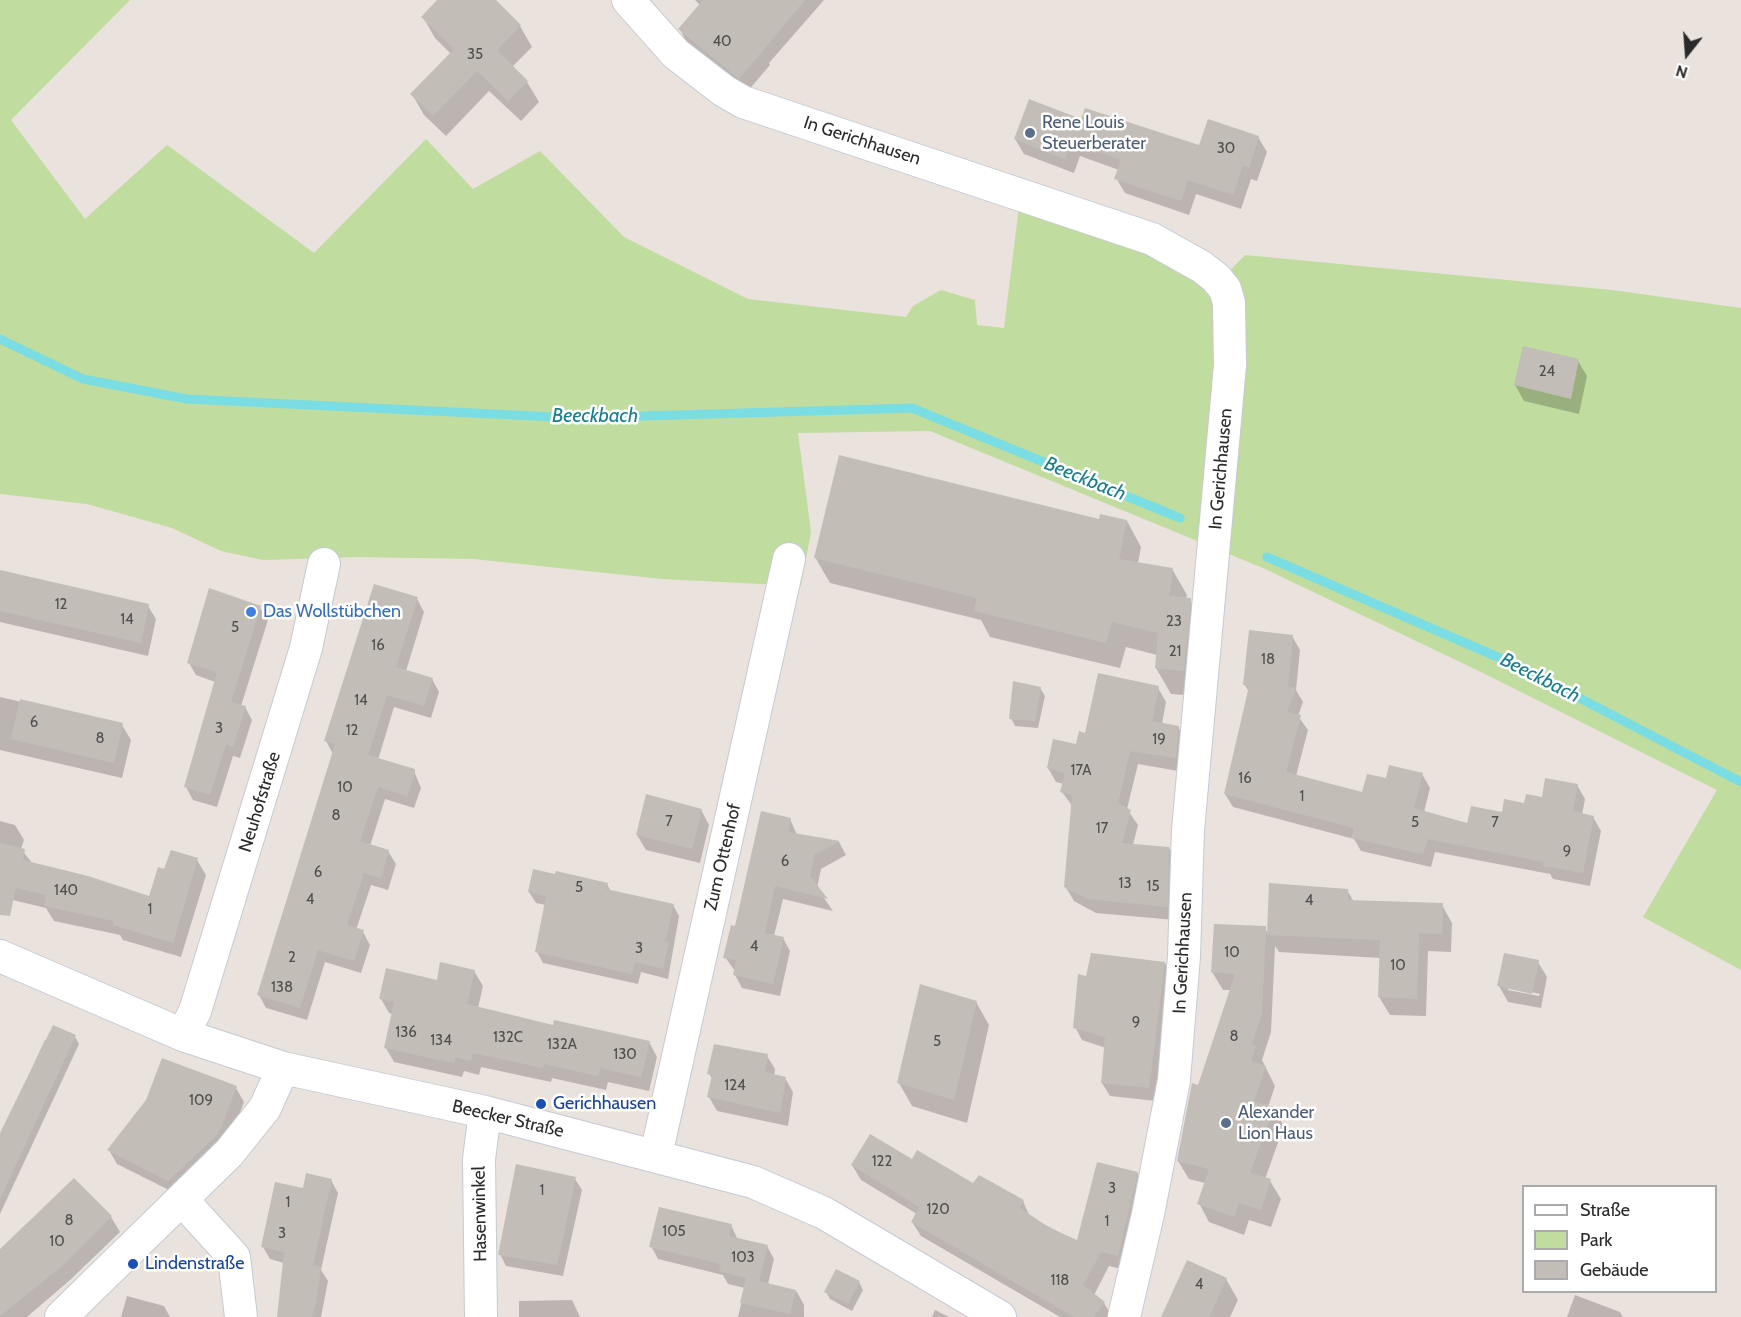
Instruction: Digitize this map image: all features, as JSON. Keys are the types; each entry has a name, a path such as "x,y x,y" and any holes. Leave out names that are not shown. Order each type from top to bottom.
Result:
{"street":[{"name":"In Gerichhausen","path":"628,0 676,54 742,102 1152,239 1202,267 1225,289 1229,303 1230,365 1188,830 1184,956 1174,1080 1148,1215 1124,1317"},
{"name":"Zum Ottenhof","path":"656,1155 789,559"},
{"name":"Neuhofstraße","path":"183,1035 195,1011 294,690 306,648 324,564"},
{"name":"Beecker Straße","path":"0,956 183,1035 283,1068 485,1112 753,1182 824,1213 1000,1317"},
{"path":"61,1317 183,1202 229,1154 259,1117 283,1068"},
{"name":"Hasenwinkel","path":"481,1317 479,1159 485,1112"},
{"path":"183,1202 234,1257 241,1317"}],"green space":[{"path":"0,0 130,0 11,120 85,219 167,145 314,253 426,139 473,189 540,151 624,237 748,299 906,317 913,306 941,290 975,300 977,325 1004,328 1019,207 1163,255 1209,292 1245,255 1612,290 1741,308 1741,970 1643,917 1717,790 1481,672 1263,568 930,431 798,433 811,532 801,586 662,579 474,559 358,557 263,560 221,551 172,528 87,504 0,494"}],"building":[{"path":"437,0 496,0 521,25 497,50 528,81 508,101 477,71 433,116 410,94 454,49 421,17"},
{"path":"703,0 805,0 739,79 678,29"},
{"path":"1029,99 1081,119 1085,108 1199,145 1208,119 1259,136 1249,168 1243,165 1233,195 1188,180 1181,201 1114,179 1121,160 1072,142 1065,159 1014,139"},
{"path":"1523,346 1579,359 1571,399 1514,385"},
{"path":"839,455 1099,519 1100,514 1127,520 1119,559 1173,568 1169,596 1191,598 1184,671 1155,668 1158,633 1112,622 1106,643 974,611 977,598 814,558"},
{"path":"0,570 149,604 141,643 0,611"},
{"path":"374,584 418,597 396,667 433,678 424,706 387,695 368,755 415,769 415,774 407,796 378,787 360,841 389,850 381,878 364,873 347,925 364,930 354,961 318,950 300,1008 257,995 335,744 324,741"},
{"path":"209,588 261,606 231,702 246,706 233,747 226,744 210,795 184,787 217,672 187,663"},
{"path":"1249,630 1293,635 1288,687 1296,688 1287,712 1301,715 1286,772 1362,792 1367,774 1386,778 1389,765 1423,773 1414,808 1467,823 1471,806 1502,812 1504,799 1524,803 1526,794 1542,797 1545,778 1578,784 1573,811 1594,816 1583,873 1543,866 1544,862 1428,839 1423,854 1351,838 1354,828 1224,794 1249,686 1243,685"},
{"path":"1098,673 1159,686 1152,721 1179,726 1176,758 1130,751 1118,803 1131,810 1122,843 1169,847 1168,907 1087,899 1064,887 1072,795 1060,792 1065,773 1047,768 1053,739 1076,744 1079,731 1085,733"},
{"path":"1013,681 1041,687 1035,721 1009,719"},
{"path":"20,699 123,723 114,763 11,739"},
{"path":"646,794 702,809 692,849 636,835"},
{"path":"761,811 791,818 788,832 840,841 814,855 810,876 828,899 775,886 765,933 784,937 773,984 733,975 736,960 723,958 731,925 735,926"},
{"path":"0,843 25,849 23,860 88,876 149,896 158,867 164,869 171,850 198,858 173,943 113,925 114,921 44,906 46,895 16,888 10,916 0,915"},
{"path":"533,869 555,874 556,871 608,883 606,889 674,904 665,941 669,942 663,969 635,962 632,974 535,952 546,896 528,892"},
{"path":"1269,883 1348,889 1348,900 1443,903 1442,934 1419,933 1417,999 1378,997 1380,940 1267,935"},
{"path":"1214,924 1266,926 1262,1013 1252,1044 1256,1046 1251,1061 1266,1066 1254,1101 1274,1107 1250,1173 1271,1179 1261,1210 1239,1203 1234,1217 1197,1204 1209,1169 1177,1161 1192,1083 1198,1085 1235,974 1211,972"},
{"path":"1091,953 1165,962 1149,1088 1101,1083 1105,1037 1073,1028 1078,974 1086,976"},
{"path":"1504,953 1539,960 1532,994 1497,986"},
{"path":"440,962 475,970 467,1004 553,1025 554,1020 650,1041 641,1077 600,1068 598,1076 544,1064 543,1068 473,1053 471,1061 456,1057 454,1063 384,1048 394,1002 379,999 386,968 437,980"},
{"path":"920,984 977,1001 954,1100 897,1083"},
{"path":"53,1025 76,1035 0,1199 0,1133"},
{"path":"714,1044 768,1054 765,1072 786,1077 780,1113 707,1097 712,1075 707,1074"},
{"path":"162,1058 237,1086 219,1133 168,1181 107,1150 146,1100"},
{"path":"870,1134 912,1159 917,1150 973,1183 979,1175 1024,1200 1020,1208 1050,1228 1077,1240 1097,1162 1138,1172 1118,1256 1101,1252 1083,1285 1105,1302 1094,1317 1074,1317 911,1222 919,1207 851,1165"},
{"path":"516,1164 576,1177 557,1265 498,1255"},
{"path":"306,1173 332,1179 313,1265 321,1267 316,1302 312,1317 277,1317 284,1252 261,1247 275,1182 303,1188"},
{"path":"74,1178 112,1216 62,1266 0,1316 0,1249"},
{"path":"659,1207 732,1224 729,1236 768,1245 759,1281 796,1290 790,1314 740,1303 746,1278 719,1271 721,1264 649,1247"},
{"path":"1187,1260 1227,1278 1209,1317 1161,1317"},
{"path":"836,1269 860,1281 848,1304 824,1292"}],"waterway":[{"name":"Beeckbach","path":"0,339 83,379 187,399 576,418 912,408 1180,518"},
{"name":"Beeckbach","path":"1267,557 1516,665 1741,782"}],"place":[{"name":"Rene Louis Steuerberater","path":"1030,133"},
{"name":"Das Wollstübchen","path":"251,612"},
{"name":"Gerichhausen","path":"541,1104"},
{"name":"Alexander Lion Haus","path":"1226,1123"},
{"name":"Lindenstraße","path":"133,1264"}]}
